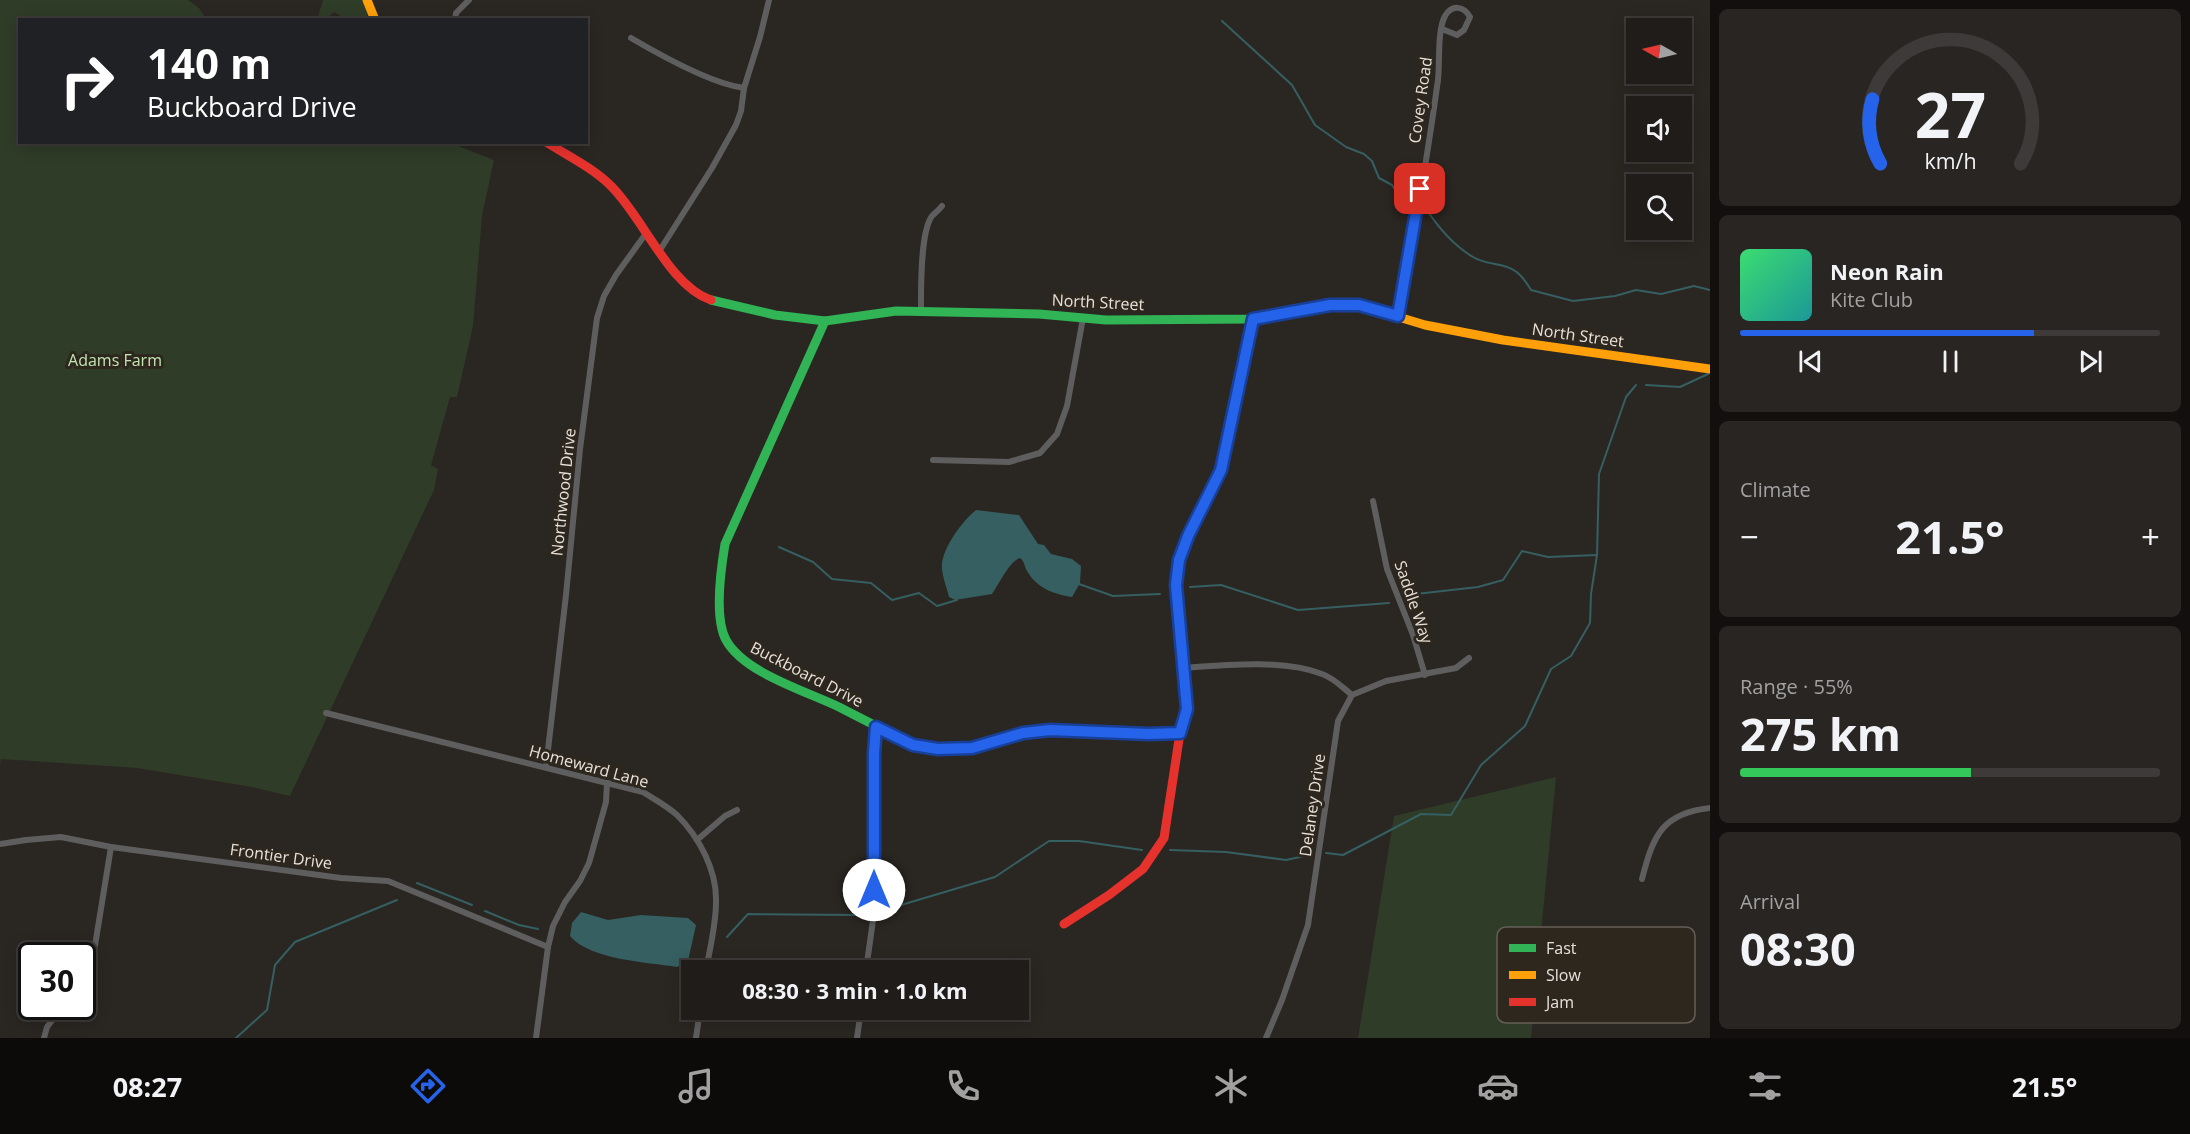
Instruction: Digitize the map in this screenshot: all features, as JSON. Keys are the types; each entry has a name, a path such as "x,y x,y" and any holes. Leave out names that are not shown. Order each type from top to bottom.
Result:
{"street":[{"path":"367,0 374,18"},
{"path":"455,18 456,14 469,0"},
{"path":"660,250 729,140 741,111 744,88 769,0"},
{"path":"1454,8 1467,11 1470,17 1464,30 1457,35 1442,29 1447,13 1454,8"},
{"name":"Covey Road","path":"1398,316 1410,257 1436,90 1442,29"},
{"path":"631,38 660,55 724,84 744,88"},
{"name":"North Street","path":"549,144 602,177 621,198 685,285 708,299 729,306 775,315 825,321 881,312 921,311 1039,314 1083,318 1253,319 1330,305 1359,305 1425,325 1503,340 1710,369"},
{"path":"921,311 927,229 931,217 942,206"},
{"name":"Northwood Drive","path":"546,768 581,438 597,318 604,296 647,232"},
{"path":"933,460 1009,462 1041,453 1057,434 1066,406 1083,318"},
{"path":"1064,924 1134,876 1154,855 1164,838 1180,733 1187,709 1176,585 1179,560 1188,536 1221,470 1253,319"},
{"name":"Buckboard Drive","path":"825,321 725,544 720,570 721,621 725,638 731,648 750,664 913,745 938,749 972,748 1023,733 1050,730 1180,733"},
{"name":"Saddle Way","path":"1373,501 1387,569 1413,635 1425,675"},
{"path":"1183,668 1281,665 1302,668 1332,678 1352,695 1386,681 1456,668 1469,658"},
{"name":"Delaney Drive","path":"1266,1038 1308,925 1338,721 1352,695"},
{"name":"Homeward Lane","path":"326,714 643,792 661,803 676,814 692,831 714,878 716,896 707,960"},
{"path":"867,960 874,913 876,727"},
{"path":"536,1038 548,947 559,912 590,863 606,802 607,783"},
{"path":"1642,879 1651,845 1663,828 1675,817 1692,810 1710,808"},
{"path":"697,840 725,816 737,810"},
{"name":"Frontier Drive","path":"0,844 61,837 111,847 341,878 388,881 548,947"},
{"path":"96,942 111,847"},
{"path":"44,1038 47,1027 52,1020"},
{"path":"696,1038 699,1020"},
{"path":"856,1038 859,1020"}],"green space":[{"name":"Adams Farm","path":"0,0 188,0 199,8 205,18 18,18 18,144 453,144 494,160 482,216 473,326 457,397 450,397 431,465 438,469 434,490 290,796 252,787 137,768 1,759 0,766"},
{"path":"323,0 364,0 368,14 366,18 344,18 334,12 327,18 318,18"},
{"path":"1556,777 1542,927 1497,927 1497,1023 1532,1023 1531,1038 1358,1038 1394,816"}],"water":[{"path":"976,510 1019,515 1038,544 1044,545 1051,554 1072,559 1081,566 1080,583 1072,597 1052,592 1041,586 1031,577 1020,558 1009,568 992,594 955,600 949,597 942,569 944,554 964,521"},
{"path":"581,912 608,920 641,915 688,918 696,925 688,960 681,960 681,965 677,967 620,959 591,950 570,936 572,923"}],"waterway":[{"path":"1222,21 1292,85 1315,125 1346,147 1364,154 1372,161 1379,178 1392,185 1399,196 1407,201"},
{"path":"1425,207 1440,228 1459,247 1479,260 1510,268 1523,278 1531,290 1573,301 1615,296 1636,290 1661,294 1694,286 1710,290"},
{"path":"1646,385 1680,387 1708,374"},
{"path":"1326,853 1343,855 1421,814 1451,815 1481,765 1525,726 1551,669 1571,656 1590,623 1591,594 1597,555 1599,474 1626,397 1636,385"},
{"path":"779,547 813,562 832,579 871,583 892,600 919,593 937,606 957,600"},
{"path":"1407,595 1478,587 1503,580 1522,551 1548,557 1597,555"},
{"path":"1079,584 1113,596 1160,594"},
{"path":"1190,587 1221,585 1298,610 1389,603"},
{"path":"891,908 995,877 1049,841 1079,841 1142,850"},
{"path":"1170,850 1226,852 1286,860 1309,855"},
{"path":"417,883 472,905"},
{"path":"236,1038 267,1010 275,965 295,942 397,900"},
{"path":"485,911 519,925 538,929"},
{"path":"727,937 748,914 858,915"}],"traffic: fast":[{"path":"711,300 775,315 825,321 896,311 1039,314 1106,320 1253,319 1324,305 1348,305"},
{"path":"1185,715 1187,709 1176,585 1179,559 1221,470 1253,319"},
{"path":"825,321 725,544 719,606 722,631 735,652 761,671 913,745 938,749 978,746"}],"traffic: slow":[{"path":"367,0 374,18"},
{"path":"1348,305 1359,305 1425,325 1503,340 1710,369"},
{"path":"978,746 1004,738 1050,730 1180,733"}],"traffic: jam":[{"path":"549,144 588,168 611,186 623,199 682,281 711,300"},
{"path":"1064,924 1109,895 1143,869 1164,838 1180,733 1185,715"}],"route":[{"path":"874,890 876,727 913,745 938,749 972,748 1023,733 1050,730 1180,733 1187,709 1176,585 1179,560 1188,536 1221,470 1253,319 1324,305 1359,305 1398,316 1420,189"}]}
